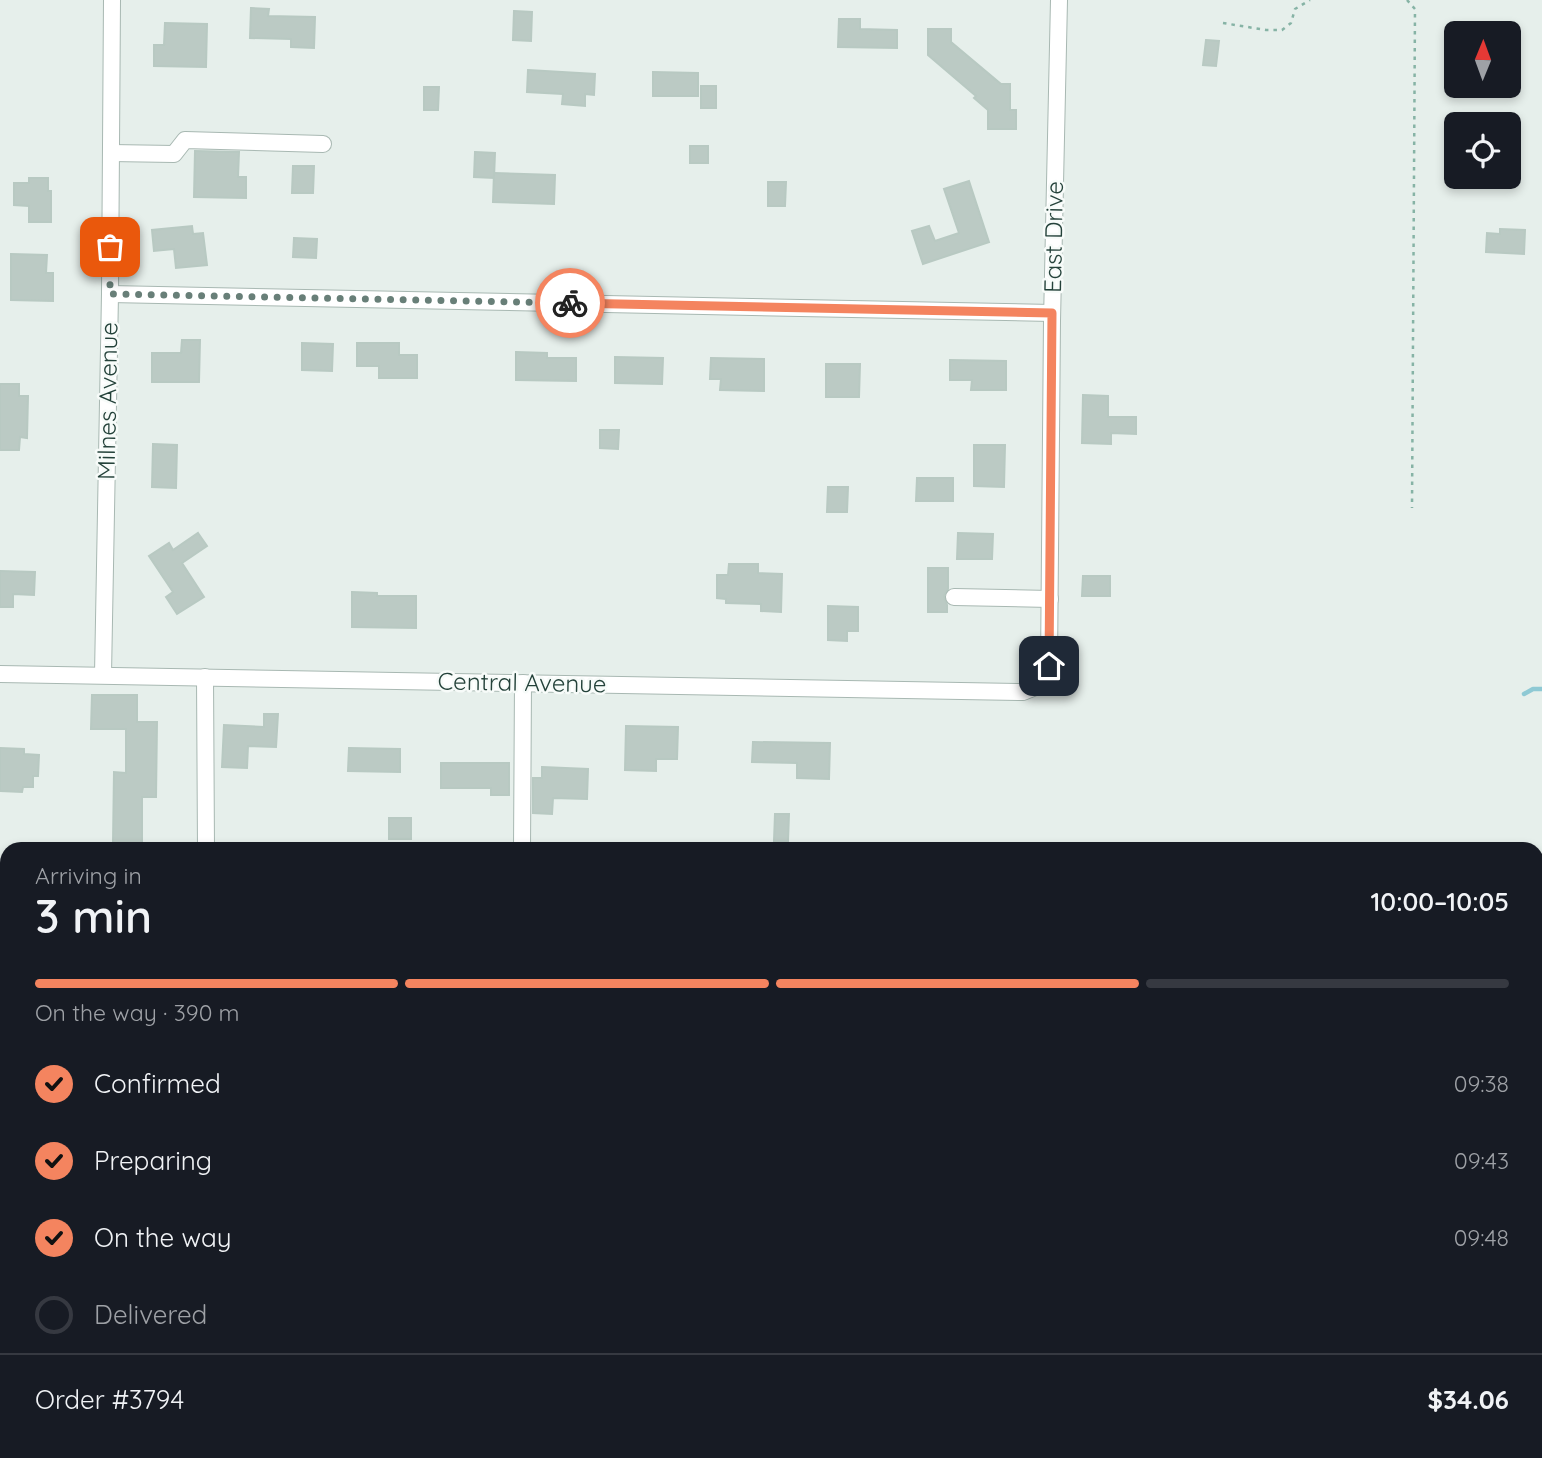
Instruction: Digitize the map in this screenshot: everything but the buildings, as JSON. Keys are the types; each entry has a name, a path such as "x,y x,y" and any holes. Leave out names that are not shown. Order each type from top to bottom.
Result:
{"street":[{"name":"Milnes Avenue","path":"103,675 112,0"},
{"name":"East Drive","path":"1043,684 1049,666 1052,313 1059,0"},
{"path":"111,153 174,154 185,140 323,144"},
{"path":"110,294 1052,313"},
{"path":"954,597 1050,599"},
{"name":"Central Avenue","path":"0,674 1023,692 1043,684"},
{"path":"205,677 206,842"},
{"path":"522,842 523,683"}],"path":[{"path":"1223,23 1282,30 1291,23 1295,9 1310,0"},
{"path":"1408,0 1415,9 1412,508"}],"waterway":[{"path":"1524,694 1533,689 1542,689"}],"way so far":[{"path":"110,247 110,294 570,303"}],"route":[{"path":"570,303 1052,313 1049,666"}]}
